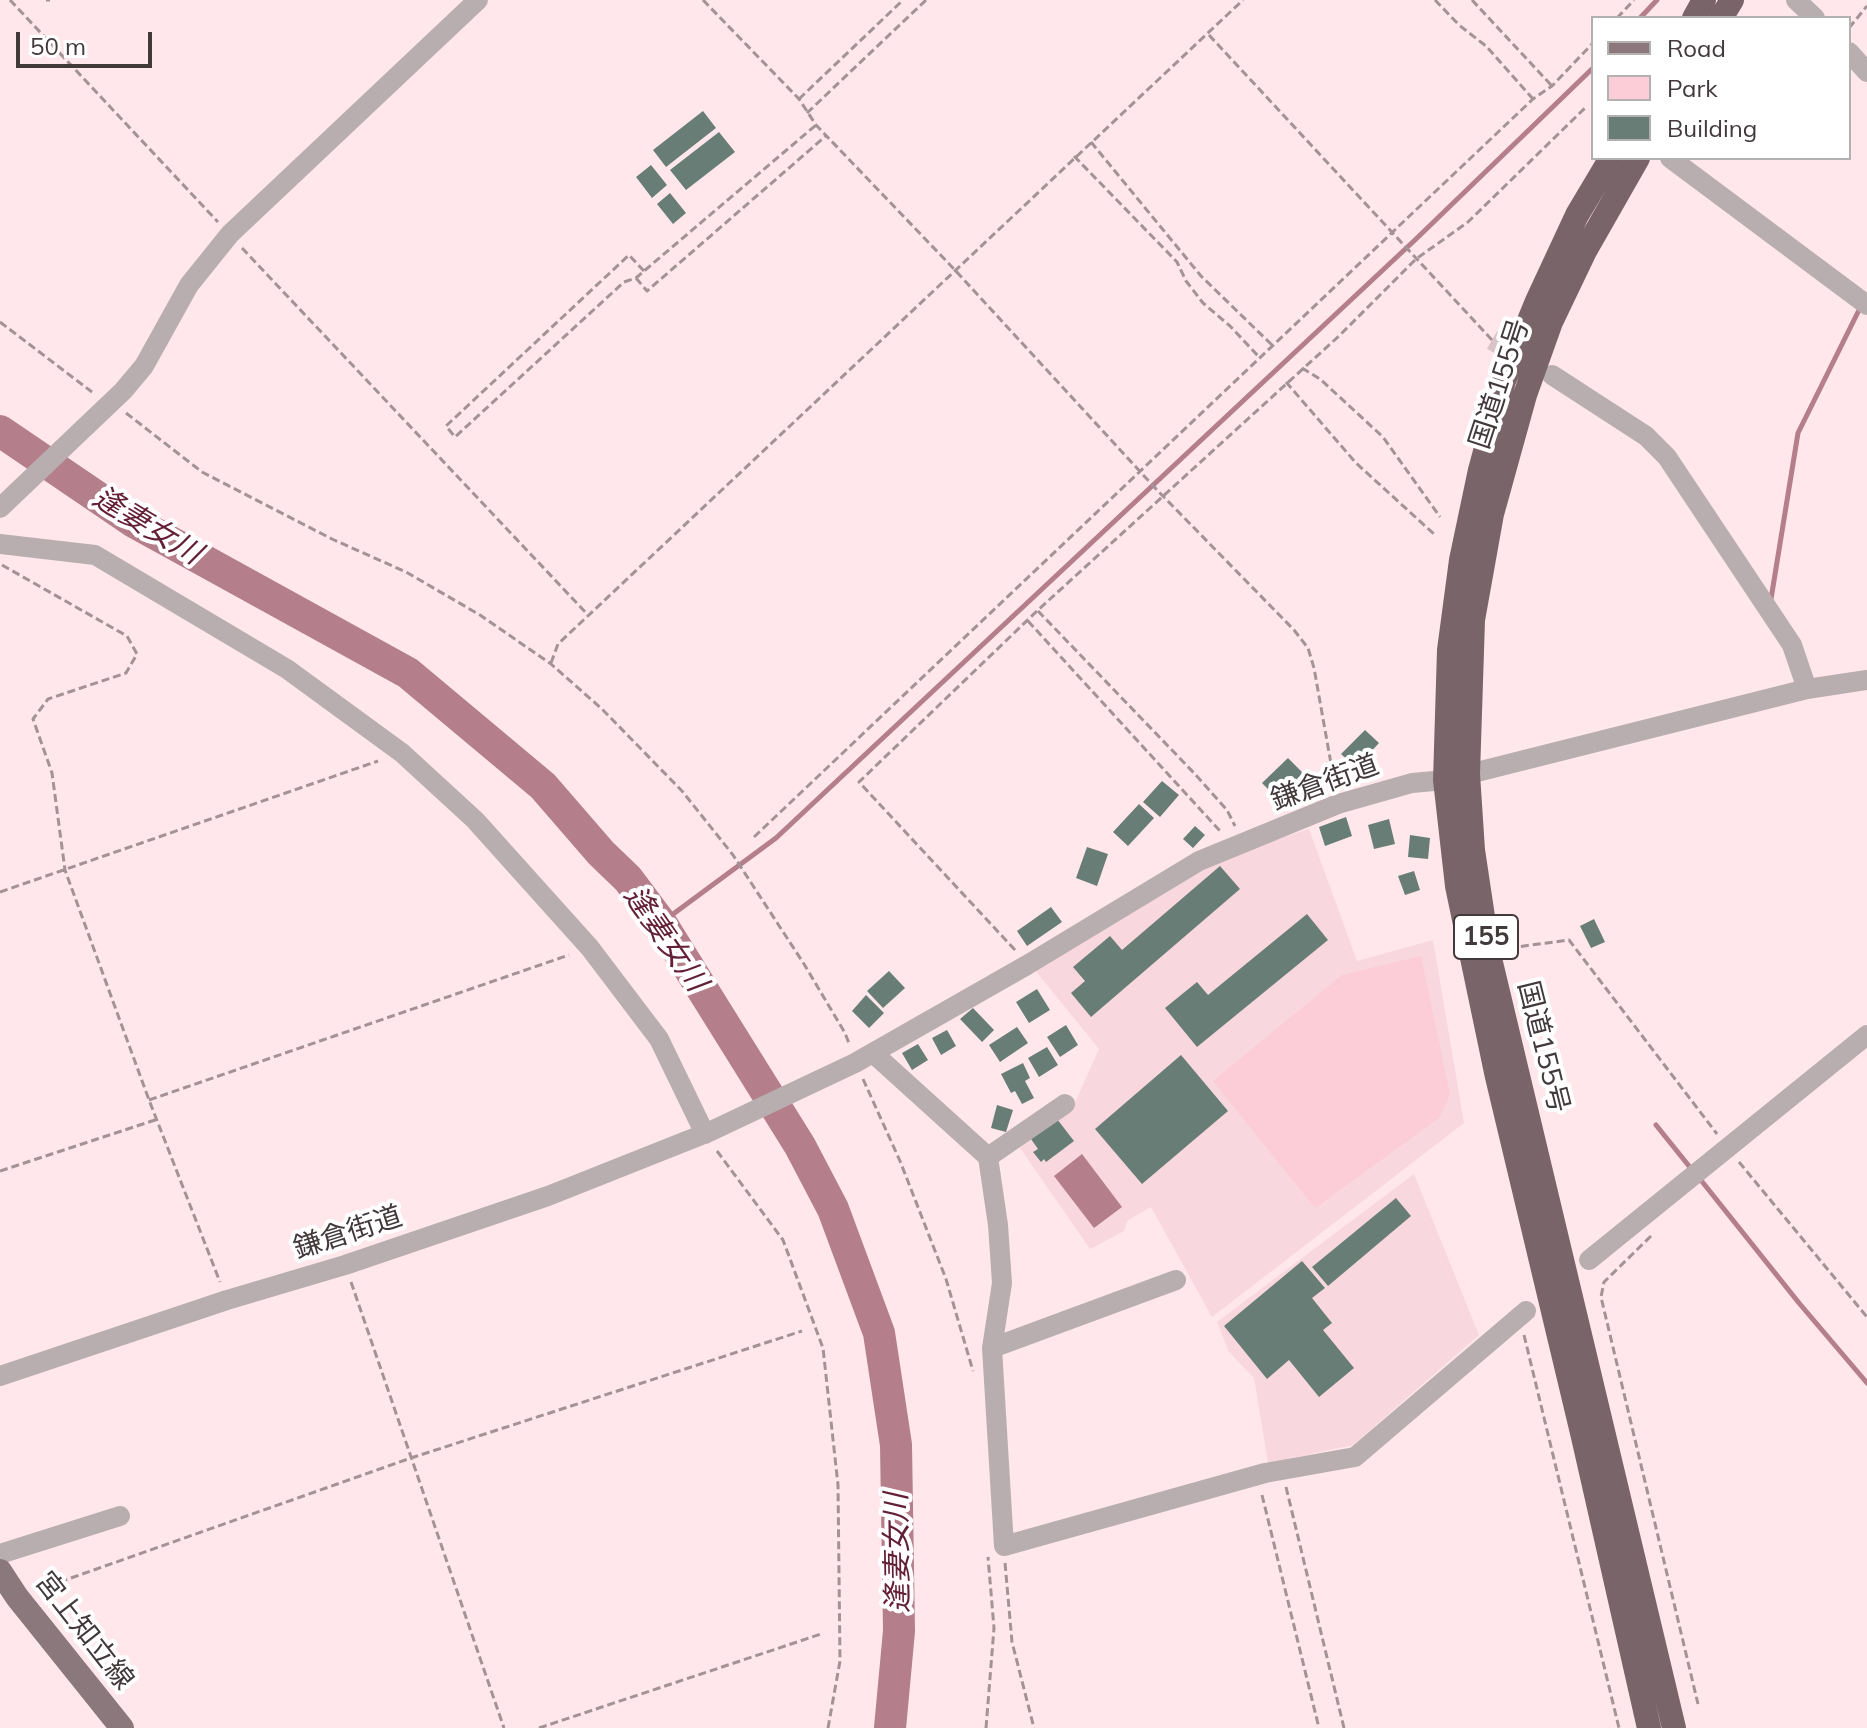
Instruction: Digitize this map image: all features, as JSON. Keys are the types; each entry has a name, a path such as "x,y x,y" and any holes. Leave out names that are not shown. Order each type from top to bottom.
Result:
{"highway":[{"name":"国道155号","path":"1610,160 1577,215 1504,381 1461,560 1449,650 1456,777 1457,886 1494,1062 1649,1728"},
{"name":"国道155号","path":"1637,160 1585,251 1551,322 1516,425 1492,514 1473,620 1456,777 1473,850 1488,950 1674,1728"}],"main road":[{"name":"宮上知立線","path":"0,1571 9,1600 115,1726"}],"street":[{"path":"0,508 97,418 144,366 189,285 230,234 478,0"},
{"path":"1796,0 1813,16"},
{"path":"1851,54 1867,72"},
{"path":"1673,160 1867,305"},
{"path":"1552,375 1646,436 1667,457 1792,645 1807,689"},
{"path":"0,544 95,555 287,669 402,753 475,820 590,948 659,1039 707,1133"},
{"name":"鎌倉街道","path":"0,1376 548,1196 707,1133 859,1060 1027,965 1199,861 1338,804 1412,783 1456,777 1807,689 1867,680"},
{"path":"1589,1260 1867,1035"},
{"path":"859,1060 988,1157 998,1225 1002,1283 992,1348 996,1552 1270,1473 1355,1457 1523,1314"},
{"path":"988,1157 1065,1104"},
{"path":"992,1348 1176,1280"},
{"path":"0,1554 120,1516"}],"path":[{"path":"10,0 588,615"},
{"path":"703,0 799,99 816,125 954,269 1157,490 1294,630 1308,648 1314,668 1338,804"},
{"path":"799,99 903,0"},
{"path":"807,113 926,0"},
{"path":"551,664 558,644 588,615 1243,0"},
{"path":"1435,0 1459,25 1486,46 1533,99"},
{"path":"1472,0 1552,86"},
{"path":"1619,16 1634,0"},
{"path":"1851,26 1867,6"},
{"path":"1208,34 1492,340"},
{"path":"754,837 1533,99 1552,86 1591,45"},
{"path":"1027,965 859,782 1038,610 1339,336 1416,259 1468,222 1585,108"},
{"path":"644,271 629,255 446,426 455,437 624,282 636,278 816,125"},
{"path":"636,278 647,291 827,135"},
{"path":"1091,142 1201,276 1274,347"},
{"path":"1074,156 1177,262 1186,281 1203,303 1260,358"},
{"path":"0,322 202,472 332,539 406,572 480,615 551,664 602,709 682,791 733,855 859,1060 946,1279 974,1376"},
{"path":"1302,368 1320,379 1383,437 1440,517"},
{"path":"1286,382 1356,463 1434,534"},
{"path":"0,564 127,636 137,654 126,673 48,699 33,719 52,773 65,870 149,1100 227,1300"},
{"path":"1038,610 1227,810 1236,846"},
{"path":"1028,621 1236,846"},
{"path":"0,892 402,753"},
{"path":"1488,950 1569,940 1728,1148 1867,1317"},
{"path":"149,1100 590,948"},
{"path":"0,1171 158,1119"},
{"path":"707,1133 783,1240 823,1348 838,1485 840,1661 828,1728"},
{"path":"1656,1231 1604,1282 1601,1297 1698,1704"},
{"path":"345,1265 504,1728"},
{"path":"1523,1314 1619,1728"},
{"path":"9,1600 411,1458 802,1331"},
{"path":"1270,1473 1319,1728"},
{"path":"1270,1473 1344,1728"},
{"path":"986,1728 996,1552"},
{"path":"996,1552 1012,1642 1034,1728"},
{"path":"539,1728 821,1634"}],"shaded area":[{"path":"1309,829 1357,961 1433,940 1464,1123 1212,1317 1151,1207 1127,1221 1124,1231 1090,1249 1018,1145 1074,1105 1099,1049 1034,969 1217,859"},
{"path":"1082,1154 1122,1207 1094,1228 1054,1176"},
{"path":"1414,1174 1479,1335 1353,1445 1268,1463 1254,1378 1229,1352 1217,1322"}],"green space":[{"path":"1421,956 1450,1094 1439,1118 1315,1208 1213,1081 1342,975"}],"building":[{"path":"703,111 716,128 666,167 653,150"},
{"path":"719,132 735,152 686,190 670,170"},
{"path":"651,165 667,185 652,198 636,177"},
{"path":"670,193 686,213 673,224 657,204"},
{"path":"1365,730 1379,743 1356,768 1341,754"},
{"path":"1288,758 1303,773 1277,798 1262,783"},
{"path":"1162,781 1179,795 1160,817 1143,802"},
{"path":"1139,804 1154,818 1128,846 1113,832"},
{"path":"1346,817 1352,836 1325,846 1319,827"},
{"path":"1389,819 1395,844 1374,849 1368,825"},
{"path":"1195,826 1205,835 1193,848 1183,839"},
{"path":"1410,835 1430,838 1428,859 1408,857"},
{"path":"1087,847 1108,854 1097,886 1076,878"},
{"path":"1220,866 1240,889 1091,1017 1071,993 1085,981 1073,967 1110,936 1122,950"},
{"path":"1414,871 1420,890 1405,895 1398,876"},
{"path":"1051,907 1062,922 1027,946 1017,931"},
{"path":"1307,914 1328,940 1197,1047 1165,1008 1197,982 1208,995"},
{"path":"1594,919 1605,942 1591,948 1580,926"},
{"path":"889,971 905,988 883,1008 867,991"},
{"path":"1037,989 1050,1010 1029,1023 1016,1002"},
{"path":"866,995 884,1013 869,1028 852,1011"},
{"path":"973,1008 994,1030 982,1042 960,1019"},
{"path":"1066,1025 1078,1045 1060,1057 1047,1037"},
{"path":"1017,1027 1028,1043 1000,1062 989,1045"},
{"path":"947,1030 956,1046 941,1055 932,1038"},
{"path":"918,1044 928,1060 912,1070 902,1053"},
{"path":"1047,1047 1058,1065 1039,1077 1028,1058"},
{"path":"1181,1055 1228,1111 1142,1184 1095,1129"},
{"path":"1023,1063 1030,1078 1025,1081 1034,1098 1022,1104 1015,1091 1011,1093 1001,1074"},
{"path":"997,1105 1013,1110 1006,1132 991,1128"},
{"path":"1057,1119 1074,1141 1046,1162 1044,1159 1041,1162 1033,1152 1038,1149 1031,1139"},
{"path":"1396,1198 1411,1216 1328,1286 1312,1267"},
{"path":"1302,1261 1325,1288 1312,1298 1332,1323 1323,1330 1354,1368 1319,1397 1289,1360 1267,1379 1224,1326"}],"waterway":[{"path":"1642,16 1657,0"},
{"path":"661,923 776,838 1416,239 1591,70"},
{"path":"1771,599 1798,433 1861,306"},
{"name":"逢妻女川","path":"0,431 134,522 408,673 543,786 628,879 661,923 800,1146 833,1209 879,1333 896,1445 899,1631 890,1728"},
{"path":"1656,1125 1693,1171"},
{"path":"1700,1179 1867,1383"}],"tunnel":[{"path":"1492,340 1528,361"}]}
